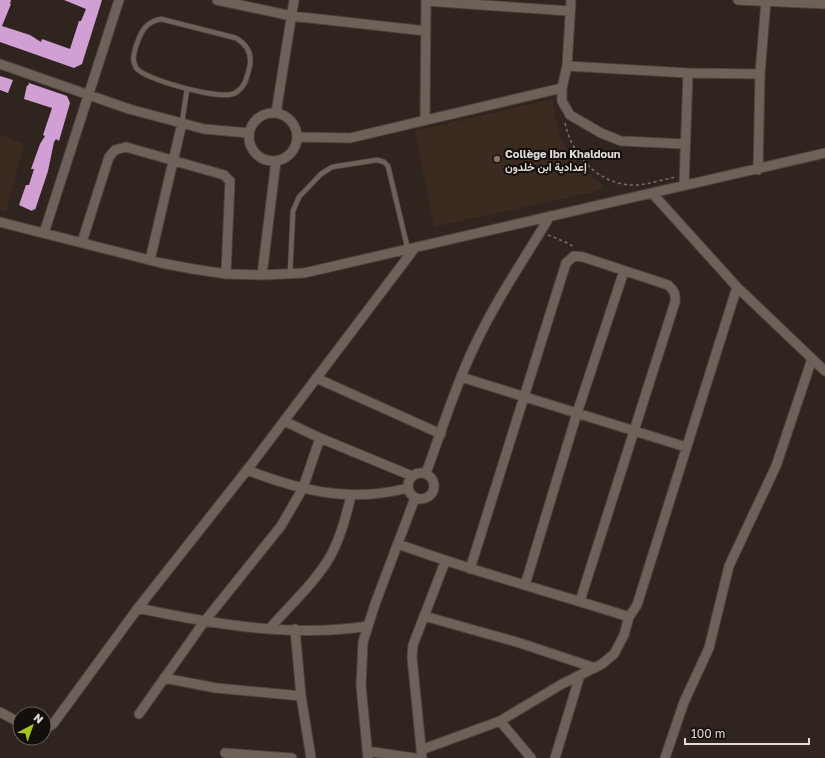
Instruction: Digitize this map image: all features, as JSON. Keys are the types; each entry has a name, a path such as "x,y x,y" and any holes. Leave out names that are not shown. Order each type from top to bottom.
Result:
{"street":[{"path":"44,233 119,0"},
{"path":"217,0 292,16 426,31"},
{"path":"276,113 294,0"},
{"path":"571,0 569,11 567,66 562,88 562,101 570,115 582,124 611,138 621,141 685,144"},
{"path":"738,0 825,4"},
{"path":"425,120 426,1 569,11"},
{"path":"758,170 760,74 766,1"},
{"path":"0,64 129,109 204,129 249,133"},
{"path":"567,66 688,73 760,74"},
{"path":"684,185 688,73"},
{"path":"297,136 350,138 562,88"},
{"path":"267,113 276,113 284,115 291,121 297,136 294,148 287,156 276,161 265,159 255,153 250,144 249,133 252,124 258,117 267,113"},
{"path":"150,260 182,123"},
{"path":"82,242 109,157 115,150 126,147 224,174 230,181 226,274"},
{"path":"0,222 150,260 193,269 226,274 290,274 325,269 411,250 455,238 684,185 758,170 825,153"},
{"path":"262,275 276,161"},
{"path":"652,193 737,287 825,371"},
{"path":"426,473 475,343 550,216"},
{"path":"52,725 138,608 247,470 411,250"},
{"path":"470,568 566,263 574,256 668,285 674,290 676,295 635,431 580,601"},
{"path":"525,585 577,413 624,271"},
{"path":"445,562 413,646 412,657 422,754 500,721 595,668 614,654 624,635 629,617 637,605 737,287"},
{"path":"665,758 684,702 710,642 729,566 776,466 812,358"},
{"path":"461,377 524,398 686,447"},
{"path":"316,378 441,434"},
{"path":"284,421 320,438 412,476"},
{"path":"139,714 204,622 281,526 303,488 320,438"},
{"path":"247,470 303,488 351,496 378,494 408,488"},
{"path":"420,473 426,473 434,482 434,491 432,495 424,499 415,498 409,492 408,483 412,476 420,473"},
{"path":"270,628 317,575 331,555 343,526 351,496"},
{"path":"414,758 367,754 361,678 363,642 415,498"},
{"path":"398,544 445,562 470,568 629,617"},
{"path":"138,608 204,622 270,628 342,630 368,626"},
{"path":"424,616 520,643 595,668"},
{"path":"295,629 301,696 311,758"},
{"path":"555,758 580,675"},
{"path":"164,678 216,688 301,696"},
{"path":"0,712 12,719"},
{"path":"500,721 531,758"},
{"path":"225,753 292,758"}],"lane":[{"path":"161,19 236,38 242,42 249,51 251,58 247,79 236,93 228,96 187,89 142,73 134,64 133,56 142,31 154,20 161,19"},
{"path":"182,123 187,89"},
{"path":"290,274 293,211 299,197 320,174 332,167 377,160 384,162 388,166 411,250"}],"path":[{"path":"565,108 567,132 577,153 584,163 604,177 621,183 638,185 684,175"},
{"path":"540,232 570,244 574,250 574,256"}],"shaded area":[{"name":"Collège Ibn Khaldoun إعدادية ابن خلدون","path":"552,99 560,138 580,166 603,186 598,191 434,227 415,131"},
{"path":"0,134 24,144 6,212 0,210"}],"building":[{"path":"0,0 11,0 11,4 2,26 30,35 41,42 42,39 70,49 79,21 81,21 86,9 64,0 102,0 82,64 74,68 0,42"},
{"path":"0,76 13,80 8,93 0,90"},
{"path":"29,83 67,96 70,103 59,141 56,139 54,142 48,171 35,210 34,209 32,211 19,205 26,185 29,185 34,169 31,169 40,144 45,136 43,135 52,108 24,99 27,85 28,86"}],"place":[{"name":"Collège Ibn Khaldoun إعدادية ابن خلدون","path":"497,159"}]}
